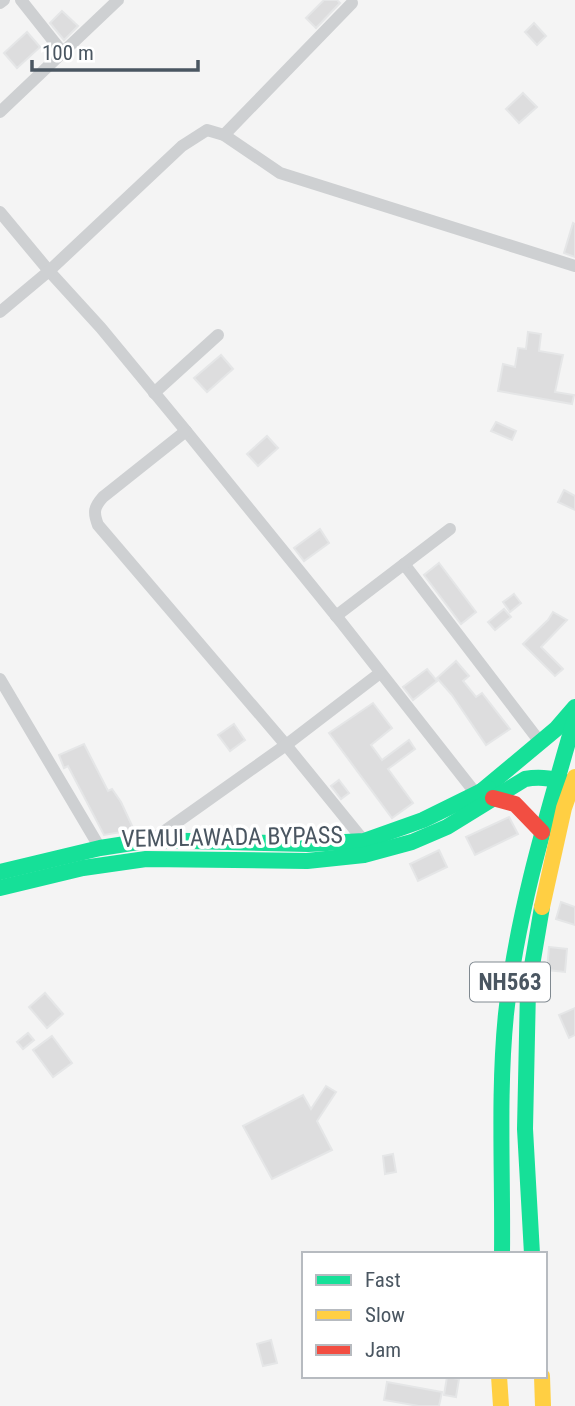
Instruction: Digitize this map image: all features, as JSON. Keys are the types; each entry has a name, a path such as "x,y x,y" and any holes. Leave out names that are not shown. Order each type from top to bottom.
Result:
{"main road":[{"path":"485,797 556,729 575,707"},
{"name":"NH563","path":"532,1252 525,1129 528,989 544,892 564,808 575,718"},
{"name":"VEMULAWADA BYPASS","path":"0,872 100,848 151,840 308,844 364,841 485,797 526,778 568,776"},
{"name":"NH563","path":"502,1252 503,1063 509,985 527,886 542,832 568,776"},
{"path":"485,797 510,800 525,812 542,832"},
{"name":"VEMULAWADA BYPASS","path":"0,888 132,859 309,860 356,857 399,846 463,819 485,797"},
{"path":"499,1378 501,1406"},
{"path":"542,1378 543,1406"}],"street":[{"path":"21,0 63,53"},
{"path":"0,112 118,0"},
{"path":"224,135 352,1"},
{"path":"0,312 49,271 182,146 207,130 224,135 280,173 575,266"},
{"path":"0,213 101,328 380,673 485,797"},
{"path":"154,393 218,335"},
{"path":"186,431 103,497 95,506 94,514 98,525 286,745 364,841"},
{"path":"336,616 450,528"},
{"path":"404,564 540,742"},
{"path":"151,840 286,745 380,673"},
{"path":"0,679 100,848"}],"building":[{"path":"324,0 337,0 340,3 316,28 306,18"},
{"path":"62,11 78,26 64,40 50,23"},
{"path":"534,23 546,36 537,45 525,32"},
{"path":"27,32 40,47 17,68 4,53"},
{"path":"523,93 537,107 519,123 506,109"},
{"path":"573,223 575,224 575,257 564,253"},
{"path":"528,332 541,334 539,351 563,355 555,392 574,395 572,404 498,391 503,364 515,367 518,348 526,349"},
{"path":"221,355 233,369 207,392 194,378"},
{"path":"496,422 516,431 512,440 491,431"},
{"path":"267,436 278,448 258,466 247,454"},
{"path":"564,490 575,496 575,510 558,502"},
{"path":"320,529 329,543 304,561 294,548"},
{"path":"439,563 476,612 461,624 424,575"},
{"path":"514,594 521,603 510,612 503,602"},
{"path":"504,609 511,617 495,630 488,622"},
{"path":"553,612 567,620 541,647 563,669 555,676 523,644"},
{"path":"456,661 469,676 463,681 476,697 482,693 510,729 486,745 437,678"},
{"path":"427,669 437,681 413,700 403,687"},
{"path":"373,703 392,728 371,745 382,760 409,740 415,749 388,769 413,803 392,818 329,733"},
{"path":"234,724 245,740 230,751 218,735"},
{"path":"84,744 108,791 112,789 121,802 134,830 104,835 68,766 64,768 59,755"},
{"path":"339,780 349,793 341,799 331,786"},
{"path":"509,817 518,834 475,855 466,837"},
{"path":"439,850 447,867 418,881 410,864"},
{"path":"561,902 575,907 575,925 556,919"},
{"path":"549,947 567,949 565,972 547,970"},
{"path":"45,993 63,1014 47,1028 29,1007"},
{"path":"575,1008 575,1035 569,1038 559,1015"},
{"path":"28,1033 34,1040 23,1049 17,1042"},
{"path":"52,1036 72,1063 53,1077 33,1050"},
{"path":"326,1086 336,1092 317,1121 332,1150 272,1179 243,1126 303,1095 311,1109"},
{"path":"393,1154 396,1172 385,1174 383,1156"},
{"path":"271,1340 277,1363 263,1366 257,1344"},
{"path":"447,1378 459,1379 456,1397 444,1395"},
{"path":"387,1382 442,1392 439,1406 419,1406 384,1400"}],"traffic: fast":[{"path":"477,795 556,729 575,707"},
{"path":"502,1252 502,1074 511,976 534,864 575,718"},
{"path":"0,888 83,868 146,859 307,861 364,855 412,842 447,827 525,779 548,778 572,784"},
{"path":"0,872 100,848 151,840 308,844 364,841 423,820 488,788"},
{"path":"532,1252 525,1129 528,989 542,907"}],"traffic: slow":[{"path":"542,907 564,808 575,777"},
{"path":"499,1378 501,1406"},
{"path":"542,1378 543,1406"}],"traffic: jam":[{"path":"493,798 515,804 542,832"}]}
